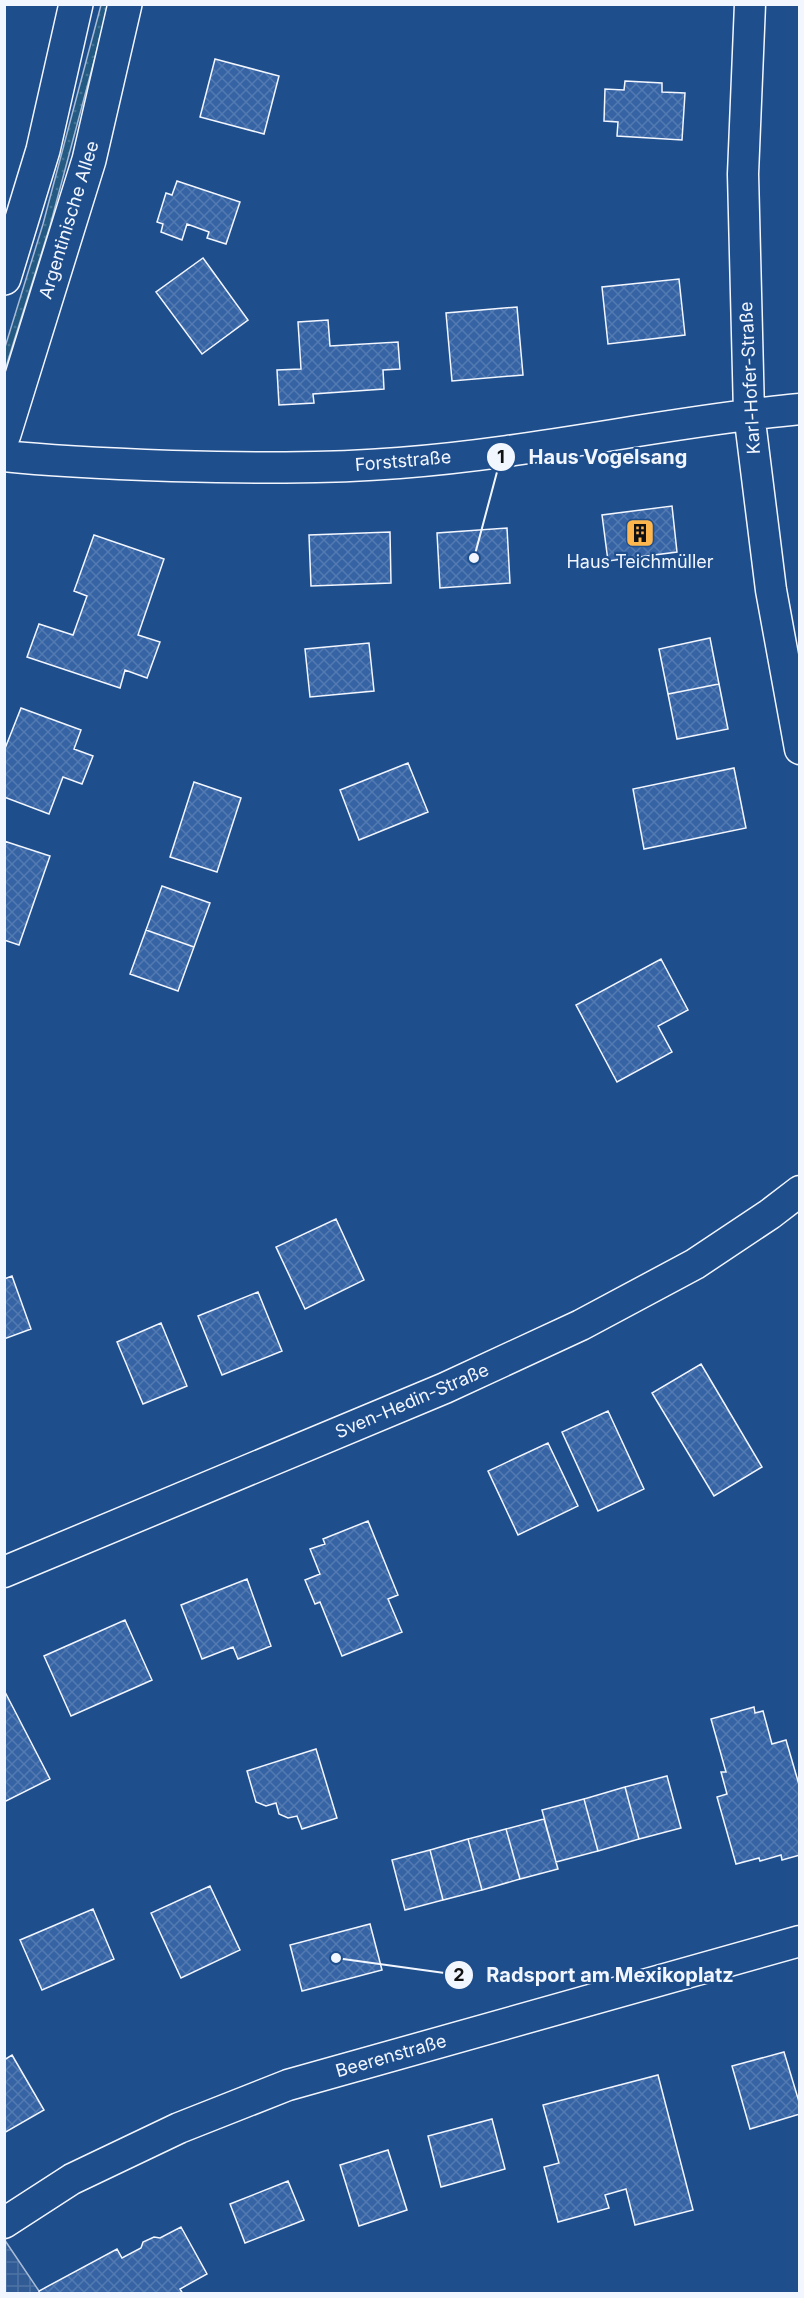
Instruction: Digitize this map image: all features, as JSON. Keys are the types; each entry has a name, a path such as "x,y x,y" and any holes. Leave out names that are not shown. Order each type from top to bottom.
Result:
{"main road":[{"path":"4,278 43,150 76,4"},
{"name":"Argentinische Allee","path":"4,434 89,160 125,4"}],"street":[{"name":"Karl-Hofer-Straße","path":"750,4 743,174 749,413 771,590 800,749"},
{"name":"Forststraße","path":"4,456 60,462 266,469 400,464 571,443 749,413 800,409"},
{"name":"Sven-Hedin-Straße","path":"4,1572 445,1388 581,1325 695,1264 800,1191"},
{"name":"Beerenstraße","path":"4,2223 72,2179 179,2128 288,2085 800,1941"}],"shaded area":[{"path":"101,5 109,5 50,226 5,370 5,347 43,224"},
{"path":"4,2239 39,2291 40,2293 5,2293"}],"building":[{"path":"215,59 279,76 264,134 200,117"},
{"path":"625,81 662,83 662,92 685,93 682,140 617,136 618,122 604,121 605,89 624,90"},
{"path":"177,181 240,202 226,244 207,238 209,232 187,224 182,240 161,232 163,224 157,222 166,193 172,195"},
{"path":"203,258 248,320 202,354 156,292"},
{"path":"679,279 685,335 608,344 602,287"},
{"path":"517,307 523,375 452,381 446,313"},
{"path":"328,320 330,346 398,342 400,369 383,370 384,389 313,394 314,403 279,405 277,370 301,369 298,322"},
{"name":"Haus Teichmüller","path":"672,506 677,552 608,561 602,515"},
{"path":"507,528 510,583 440,588 437,533"},
{"path":"390,532 391,583 311,586 309,535"},
{"path":"94,535 164,559 138,635 160,642 147,678 125,670 120,688 27,657 39,624 73,635 87,596 74,591"},
{"path":"710,638 719,684 668,694 659,649"},
{"path":"369,643 374,691 310,697 305,649"},
{"path":"719,684 728,729 677,739 668,694"},
{"path":"21,708 81,730 74,749 93,756 82,784 63,777 49,814 4,797 4,751"},
{"path":"408,763 428,812 359,840 340,790"},
{"path":"734,768 746,828 644,849 633,789"},
{"path":"194,782 241,798 217,872 170,857"},
{"path":"4,841 50,856 19,945 4,940"},
{"path":"162,886 210,903 194,947 146,930"},
{"path":"146,930 194,947 178,991 130,974"},
{"path":"661,959 688,1010 658,1026 672,1052 617,1082 576,1005"},
{"path":"336,1219 364,1280 305,1309 276,1247"},
{"path":"12,1276 31,1329 4,1339 4,1279"},
{"path":"258,1292 282,1351 222,1375 198,1316"},
{"path":"161,1323 187,1386 143,1404 117,1342"},
{"path":"701,1364 762,1467 714,1496 652,1393"},
{"path":"608,1411 644,1489 598,1511 562,1432"},
{"path":"548,1443 578,1506 518,1535 488,1471"},
{"path":"368,1521 398,1595 388,1599 402,1632 342,1656 320,1602 315,1604 305,1580 320,1574 310,1549 325,1544 323,1539"},
{"path":"247,1579 271,1646 238,1659 233,1647 202,1659 181,1605"},
{"path":"125,1620 152,1680 71,1716 44,1656"},
{"path":"4,1690 50,1779 4,1802"},
{"path":"754,1707 755,1713 763,1711 772,1744 786,1740 800,1788 800,1855 782,1860 781,1855 760,1861 759,1858 736,1864 717,1797 727,1794 721,1772 726,1772 711,1719"},
{"path":"316,1749 337,1818 302,1829 297,1816 288,1818 279,1814 276,1803 266,1806 256,1802 247,1771"},
{"path":"667,1776 681,1828 639,1839 625,1787"},
{"path":"625,1787 639,1839 598,1851 584,1799"},
{"path":"584,1799 598,1851 556,1862 542,1810"},
{"path":"544,1819 558,1869 520,1879 506,1829"},
{"path":"506,1829 520,1879 482,1890 468,1839"},
{"path":"468,1839 482,1890 443,1900 430,1850"},
{"path":"430,1850 443,1900 405,1910 392,1860"},
{"path":"210,1886 240,1950 181,1978 151,1913"},
{"path":"93,1909 114,1959 42,1990 20,1940"},
{"path":"370,1924 382,1970 302,1991 290,1945"},
{"path":"784,2052 800,2105 800,2114 750,2129 732,2066"},
{"path":"12,2055 44,2110 4,2133 4,2060"},
{"path":"658,2075 693,2210 635,2225 626,2189 605,2195 609,2208 558,2222 544,2167 559,2163 543,2105"},
{"path":"492,2119 505,2169 441,2187 428,2136"},
{"path":"388,2150 407,2210 359,2226 340,2165"},
{"path":"288,2181 304,2220 245,2243 230,2204"},
{"path":"181,2227 207,2274 180,2289 183,2294 40,2294 39,2291 117,2249 122,2258 141,2248 143,2242 154,2237 160,2238"}],"place":[{"name":"Haus Teichmüller","path":"640,533"},
{"name":"Haus Vogelsang","path":"474,558"},
{"name":"Radsport am Mexikoplatz","path":"336,1958"}]}
